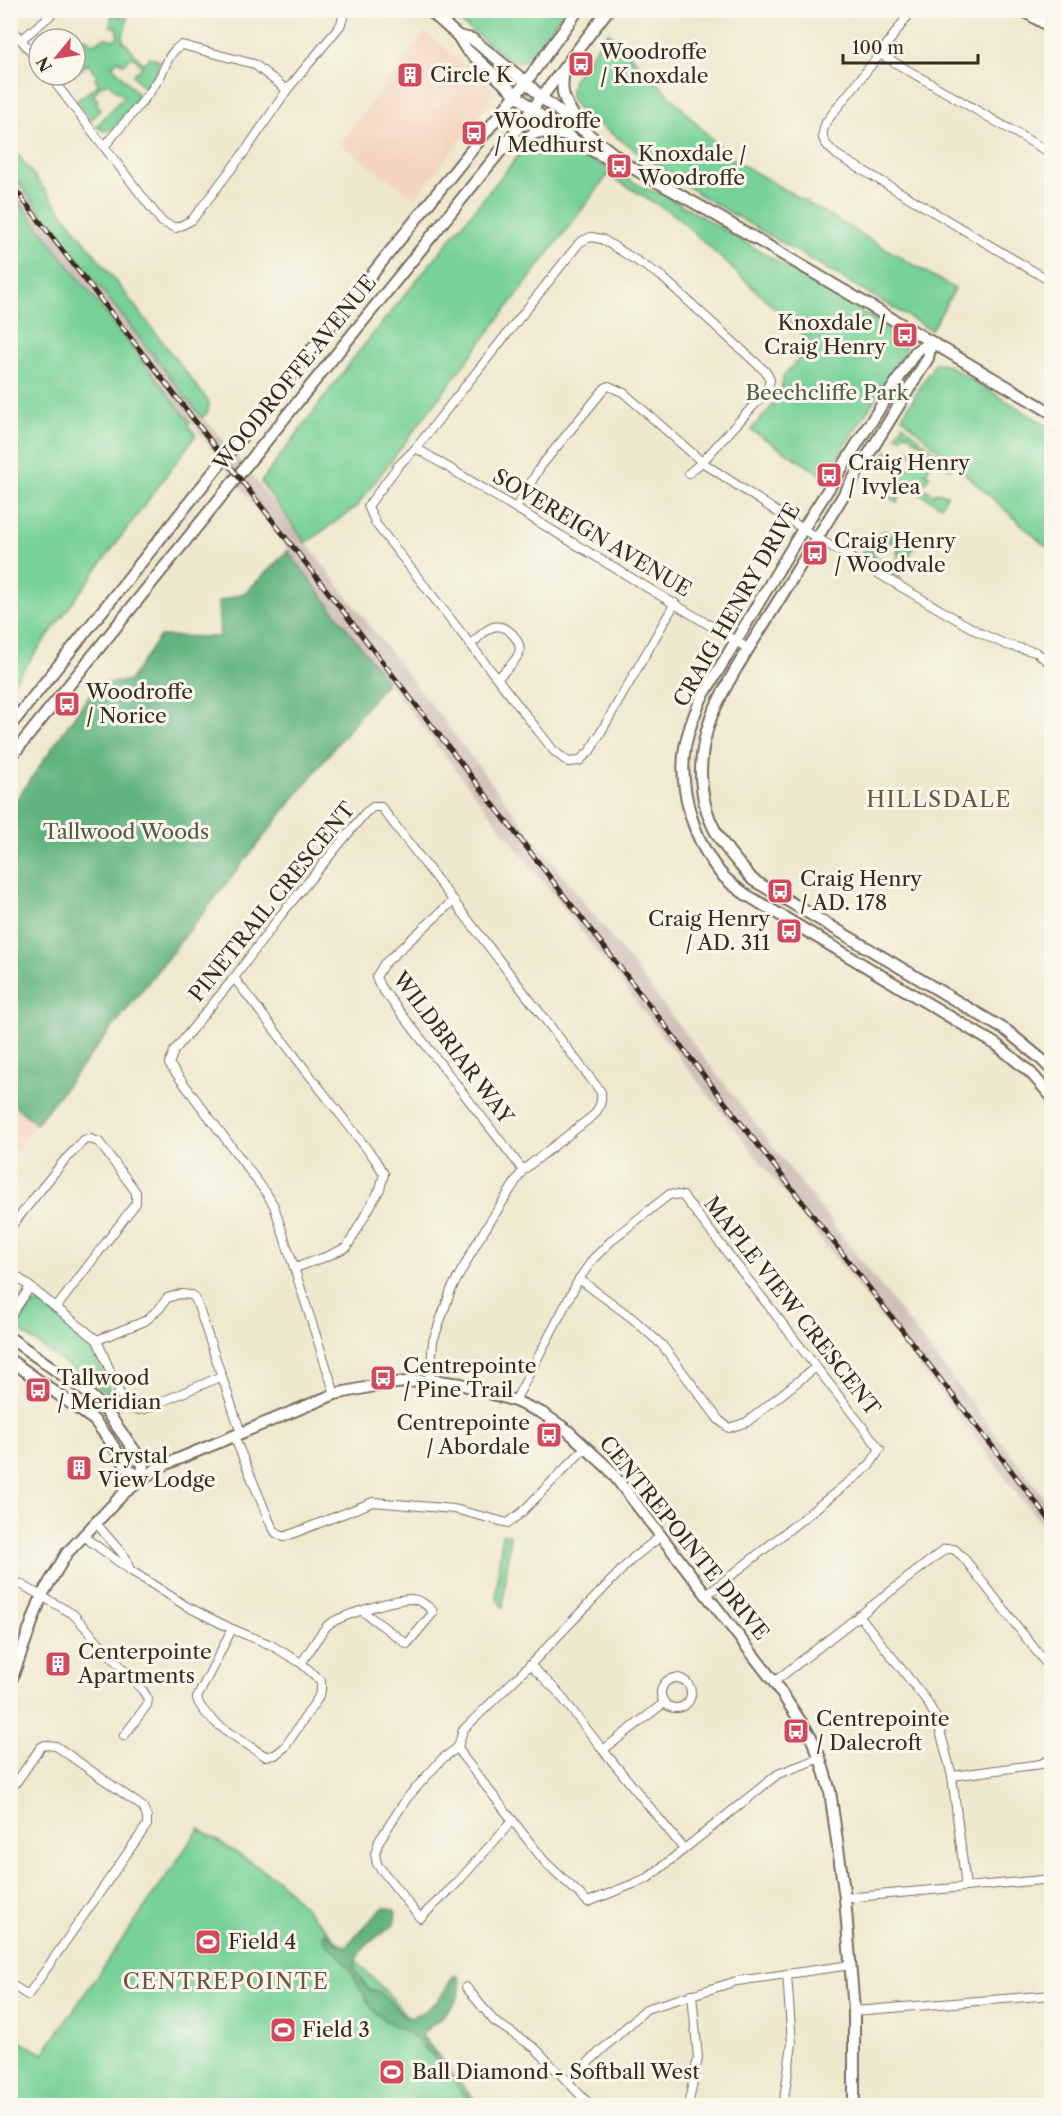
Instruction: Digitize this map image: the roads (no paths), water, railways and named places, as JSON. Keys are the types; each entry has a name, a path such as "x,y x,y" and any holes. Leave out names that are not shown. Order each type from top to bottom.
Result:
{"street":[{"path":"22,39 57,10"},
{"path":"58,87 162,222 176,228 182,227 192,220 246,150 287,90 340,26 346,10"},
{"path":"429,10 458,36 466,49 533,110 567,136 605,157 629,166"},
{"name":"WOODROFFE AVENUE","path":"10,726 526,82 578,10"},
{"name":"WOODROFFE AVENUE","path":"12,754 502,149 609,10"},
{"path":"912,10 826,122 822,132 824,143 837,155 1052,282"},
{"path":"1022,10 1052,28"},
{"path":"10,26 27,46"},
{"path":"458,36 472,39 526,82 542,99 629,166 1052,414"},
{"path":"104,147 158,81 172,53 182,45 254,64 287,90"},
{"path":"880,54 1052,154"},
{"path":"565,68 563,99 582,129"},
{"path":"502,149 538,132 567,136"},
{"path":"675,603 590,751 579,761 568,762 554,751 376,524 368,506 580,242 591,237 602,239 661,276 766,372 770,380 768,391 702,462 689,472"},
{"name":"CRAIG HENRY DRIVE","path":"931,342 916,351 803,529 701,699 690,724 685,749 684,775 692,820 700,842 724,877 745,894 997,1045 1031,1073 1052,1097"},
{"name":"CRAIG HENRY DRIVE","path":"931,342 928,358 749,648 712,716 704,744 701,772 704,798 711,823 723,847 753,880 1007,1031 1052,1070"},
{"path":"516,507 541,466 609,386 624,393 702,462 817,538 980,633 1007,645 1036,652 1052,665"},
{"path":"258,415 275,430"},
{"name":"SOVEREIGN AVENUE","path":"416,448 438,464 516,507 749,648"},
{"path":"185,506 201,520"},
{"path":"471,645 483,633 492,627 499,626 511,633 520,643 517,657 498,678"},
{"name":"PINETRAIL CRESCENT","path":"336,1394 274,1206 169,1064 174,1051 234,978 280,916 373,807 381,807 454,900 601,1092 602,1099 594,1115 523,1170 479,1239 451,1290 433,1341 430,1380"},
{"name":"WILDBRIAR WAY","path":"454,900 384,964 376,977 380,986 523,1170"},
{"path":"234,978 384,1174 380,1189 347,1247 295,1268"},
{"path":"10,1228 63,1162 84,1140 99,1143 136,1192 136,1203 56,1308"},
{"name":"MAPLE VIEW CRESCENT","path":"515,1401 579,1279 593,1259 614,1238 670,1194 683,1196 880,1449 869,1466 708,1594"},
{"path":"10,1271 97,1340 123,1401 130,1408 137,1411 222,1376"},
{"path":"579,1279 633,1318 662,1345 719,1420 729,1428 747,1422 816,1367"},
{"path":"10,1317 30,1287"},
{"path":"97,1340 145,1321 160,1308 167,1298 180,1294 192,1295 196,1300 222,1376 237,1435 271,1525 276,1533 284,1537 373,1502 454,1509 508,1523 521,1513 586,1447"},
{"path":"10,1338 85,1391 104,1408 142,1461 144,1479"},
{"path":"10,1360 94,1420 129,1470 144,1479"},
{"name":"CENTREPOINTE DRIVE","path":"10,1683 42,1595 67,1553 124,1493 159,1467 336,1394 384,1384 430,1380 461,1384 515,1401 542,1413 567,1430 609,1469 708,1594 774,1682 811,1737 820,1758 832,1800 845,1898 854,2011 854,2106"},
{"path":"95,1522 126,1558 130,1570"},
{"path":"83,1536 186,1606 271,1645 301,1664 321,1681 321,1690 282,1750 275,1755 265,1755 209,1717 197,1700 232,1629"},
{"path":"661,1536 633,1558 530,1665 463,1730 459,1747 464,1758 545,1862 588,1902 648,1878 778,1774 820,1758"},
{"path":"774,1682 945,1549 954,1549 963,1557 1052,1671"},
{"path":"10,1578 73,1614 142,1690 148,1699 147,1705 124,1736"},
{"path":"301,1664 329,1624 362,1611 390,1601 412,1599 421,1601 432,1610 432,1613 407,1644 362,1611"},
{"path":"859,1615 926,1700 937,1719 952,1776 966,1887"},
{"path":"530,1665 557,1691 684,1849"},
{"path":"682,1679 689,1685 691,1695 687,1704 678,1709 664,1703 661,1694 667,1681 682,1679"},
{"path":"603,1750 664,1703"},
{"path":"10,1791 41,1747 56,1746 143,1807 147,1822 147,1826 28,1995 10,1984"},
{"path":"459,1747 442,1759 407,1798 379,1841 375,1854 377,1864 420,1918 456,1884 513,1820"},
{"path":"952,1776 1041,1764 1052,1758"},
{"path":"845,1898 1052,1879"},
{"path":"568,2081 646,2009 737,1981 852,1965"},
{"path":"783,2106 792,2044 787,1974"},
{"path":"466,1987 494,2020 536,2048 591,2106"},
{"path":"688,2106 698,2058 692,1994"},
{"path":"854,2011 1052,1995"}],"waterway":[{"path":"225,2094 241,2106"}],"railway":[{"path":"10,183 1052,1523"}],"place":[{"name":"Woodroffe / Knoxdale","path":"581,64"},
{"name":"Circle K","path":"410,75"},
{"name":"Woodroffe / Medhurst","path":"474,133"},
{"name":"Knoxdale / Woodroffe","path":"619,166"},
{"name":"Knoxdale / Craig Henry","path":"905,335"},
{"name":"Craig Henry / Ivylea","path":"829,475"},
{"name":"Craig Henry / Woodvale","path":"815,553"},
{"name":"Woodroffe / Norice","path":"67,704"},
{"name":"Craig Henry / AD. 178","path":"780,891"},
{"name":"Craig Henry / AD. 311","path":"789,931"},
{"name":"Centrepointe / Pine Trail","path":"383,1378"},
{"name":"Tallwood / Meridian","path":"38,1390"},
{"name":"Centrepointe / Abordale","path":"549,1435"},
{"name":"Crystal View Lodge","path":"79,1468"},
{"name":"Centerpointe Apartments","path":"58,1664"},
{"name":"Centrepointe / Dalecroft","path":"796,1731"},
{"name":"Field 4","path":"208,1942"},
{"name":"Field 3","path":"283,2030"},
{"name":"Ball Diamond - Softball West","path":"392,2072"}],"district":[{"name":"HILLSDALE","path":"939,799"},
{"name":"CENTREPOINTE","path":"226,1981"}],"park label":[{"name":"Beechcliffe Park","path":"827,393"},
{"name":"Tallwood Woods","path":"126,832"}]}
